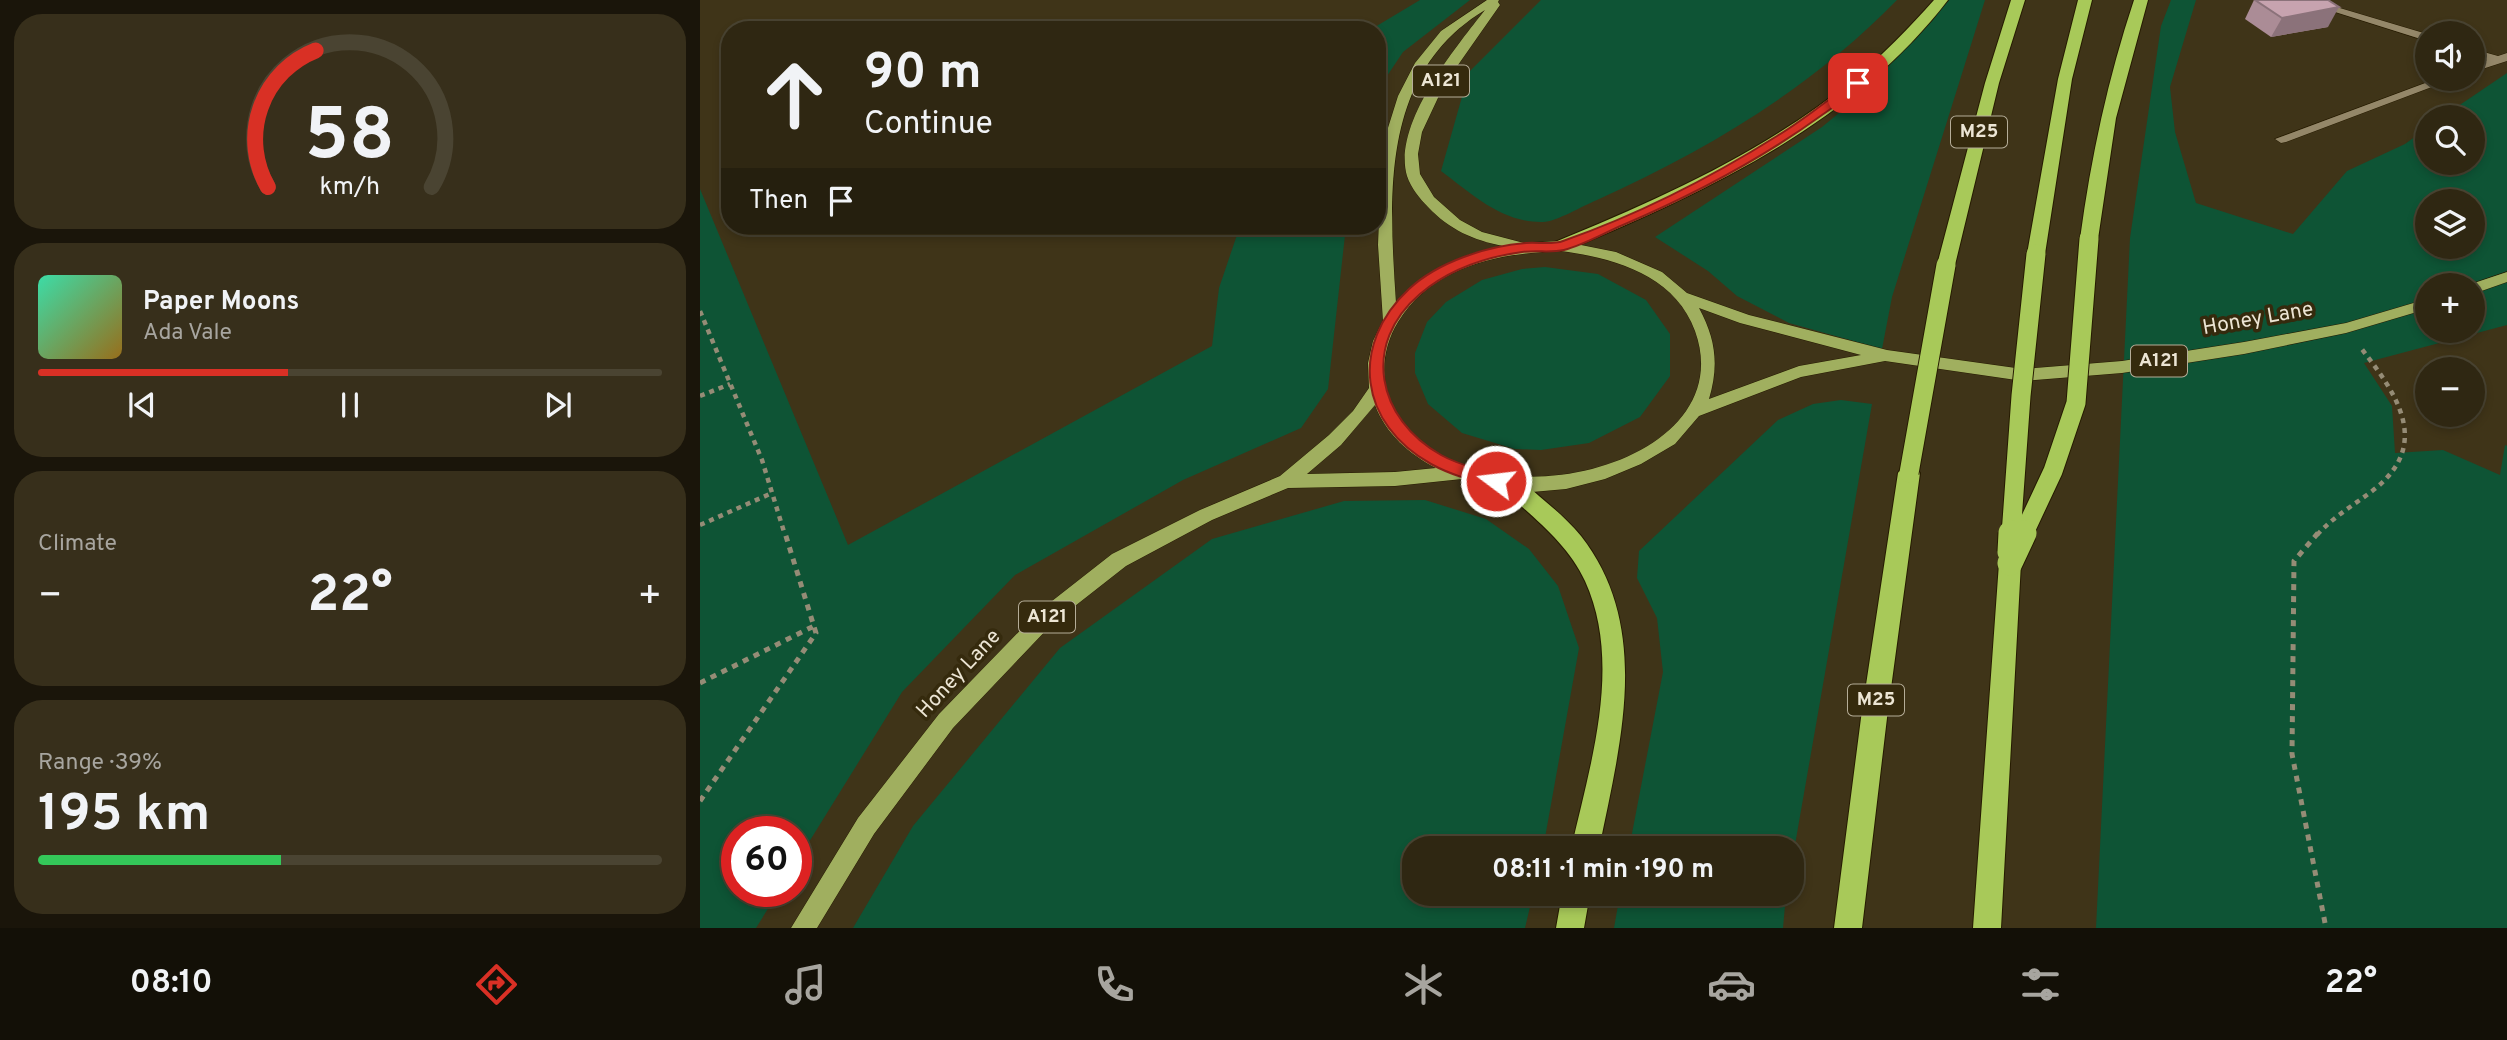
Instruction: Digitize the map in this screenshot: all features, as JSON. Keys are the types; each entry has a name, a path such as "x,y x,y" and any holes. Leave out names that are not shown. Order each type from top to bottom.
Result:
{"highway":[{"path":"1562,246 1683,195 1783,138 1837,101 1880,65 1941,0"},
{"name":"M25","path":"1848,928 1874,718 1909,473 1946,265 1988,97 2018,0"},
{"path":"1987,928 2021,396 2036,254 2065,79 2085,0"},
{"path":"2010,563 2053,471 2076,403 2095,183 2104,137 2141,0"},
{"path":"1511,484 1574,544 1593,572 1606,603 1614,639 1614,678 1607,738 1588,836"},
{"path":"1570,928 1574,906"}],"main road":[{"name":"A121","path":"1497,0 1447,68 1424,114 1412,146 1413,174 1436,210 1472,233 1524,247"},
{"name":"A121","path":"1386,210 1390,146 1401,102 1420,63 1446,32 1497,0"},
{"name":"A121","path":"1385,235 1390,320"},
{"path":"1562,246 1587,249 1625,259 1658,275 1684,297 1702,324 1710,353 1706,385 1693,412 1670,438 1626,465 1580,480 1547,484 1511,484 1464,472 1435,459 1401,434 1381,402 1375,367 1379,343 1390,320 1415,291 1449,268 1489,254 1524,247 1562,246"},
{"path":"2485,285 2507,277"},
{"name":"Honey Lane","path":"1684,297 1745,319 1886,356 2023,375 2122,367 2244,348 2346,328 2415,308"},
{"name":"Honey Lane","path":"1693,412 1799,372 1886,356"},
{"name":"Honey Lane","path":"803,928 866,827 946,721 1045,618 1119,559 1206,515 1286,481 1335,440 1359,415 1377,390"},
{"name":"Honey Lane","path":"1286,481 1395,479 1464,472"}],"lane":[{"path":"2302,0 2415,34"},
{"path":"2485,55 2503,59"},
{"path":"2485,65 2503,59"},
{"path":"2281,139 2415,91"}],"path":[{"path":"700,311 762,460 816,633 700,801"},
{"path":"2326,928 2292,754 2294,561 2337,514 2380,485 2399,463 2405,439 2403,412 2394,390 2346,328"},
{"path":"700,396 730,384"},
{"path":"700,525 772,493"},
{"path":"700,683 814,626"}],"green space":[{"path":"1420,0 1470,0 1403,52 1386,78 1385,21"},
{"path":"1541,0 1897,0 1829,62 1718,138 1638,180 1562,216 1543,222 1514,218 1501,212 1476,198 1441,171 1469,72"},
{"path":"1949,0 1985,0 1892,297 1882,349 1789,323 1737,296 1708,271 1655,237 1822,127 1867,90"},
{"path":"2171,0 2196,0 2170,87 2175,132 2196,203 2293,234 2347,171 2415,137 2415,175 2485,175 2485,105 2460,105 2480,91 2485,91 2485,88 2507,73 2507,325 2485,331 2485,273 2415,273 2415,343 2439,343 2364,363 2392,406 2395,453 2443,450 2500,475 2505,445 2507,446 2507,928 2096,928 2130,238 2161,26"},
{"path":"700,189 848,545 1212,346 1219,288 1237,235 1345,235 1328,389 1301,428 1183,480 1015,575 902,692 812,837 812,816 721,816 721,907 769,907 756,928 700,928"},
{"path":"1545,267 1598,274 1646,300 1670,334 1670,376 1640,417 1589,443 1541,450 1515,449 1462,433 1428,404 1415,373 1415,353 1427,322 1446,302 1482,280 1522,269"},
{"path":"1841,400 1872,404 1797,836 1631,836 1663,672 1657,618 1637,578 1639,551 1778,420 1813,404"},
{"path":"1425,500 1486,519 1529,549 1558,586 1579,648 1545,836 1402,836 1402,906 1530,906 1525,928 853,928 913,826 1060,648 1212,539 1344,501"},
{"path":"1618,906 1785,906 1783,928 1614,928"}],"building":[{"path":"2255,0 2328,0 2339,7 2282,18"}],"route":[{"path":"1496,481 1464,472 1435,459 1401,434 1381,402 1375,367 1379,343 1390,320 1415,291 1449,268 1489,254 1524,247 1562,246 1683,195 1737,167 1783,138 1858,83"}]}
